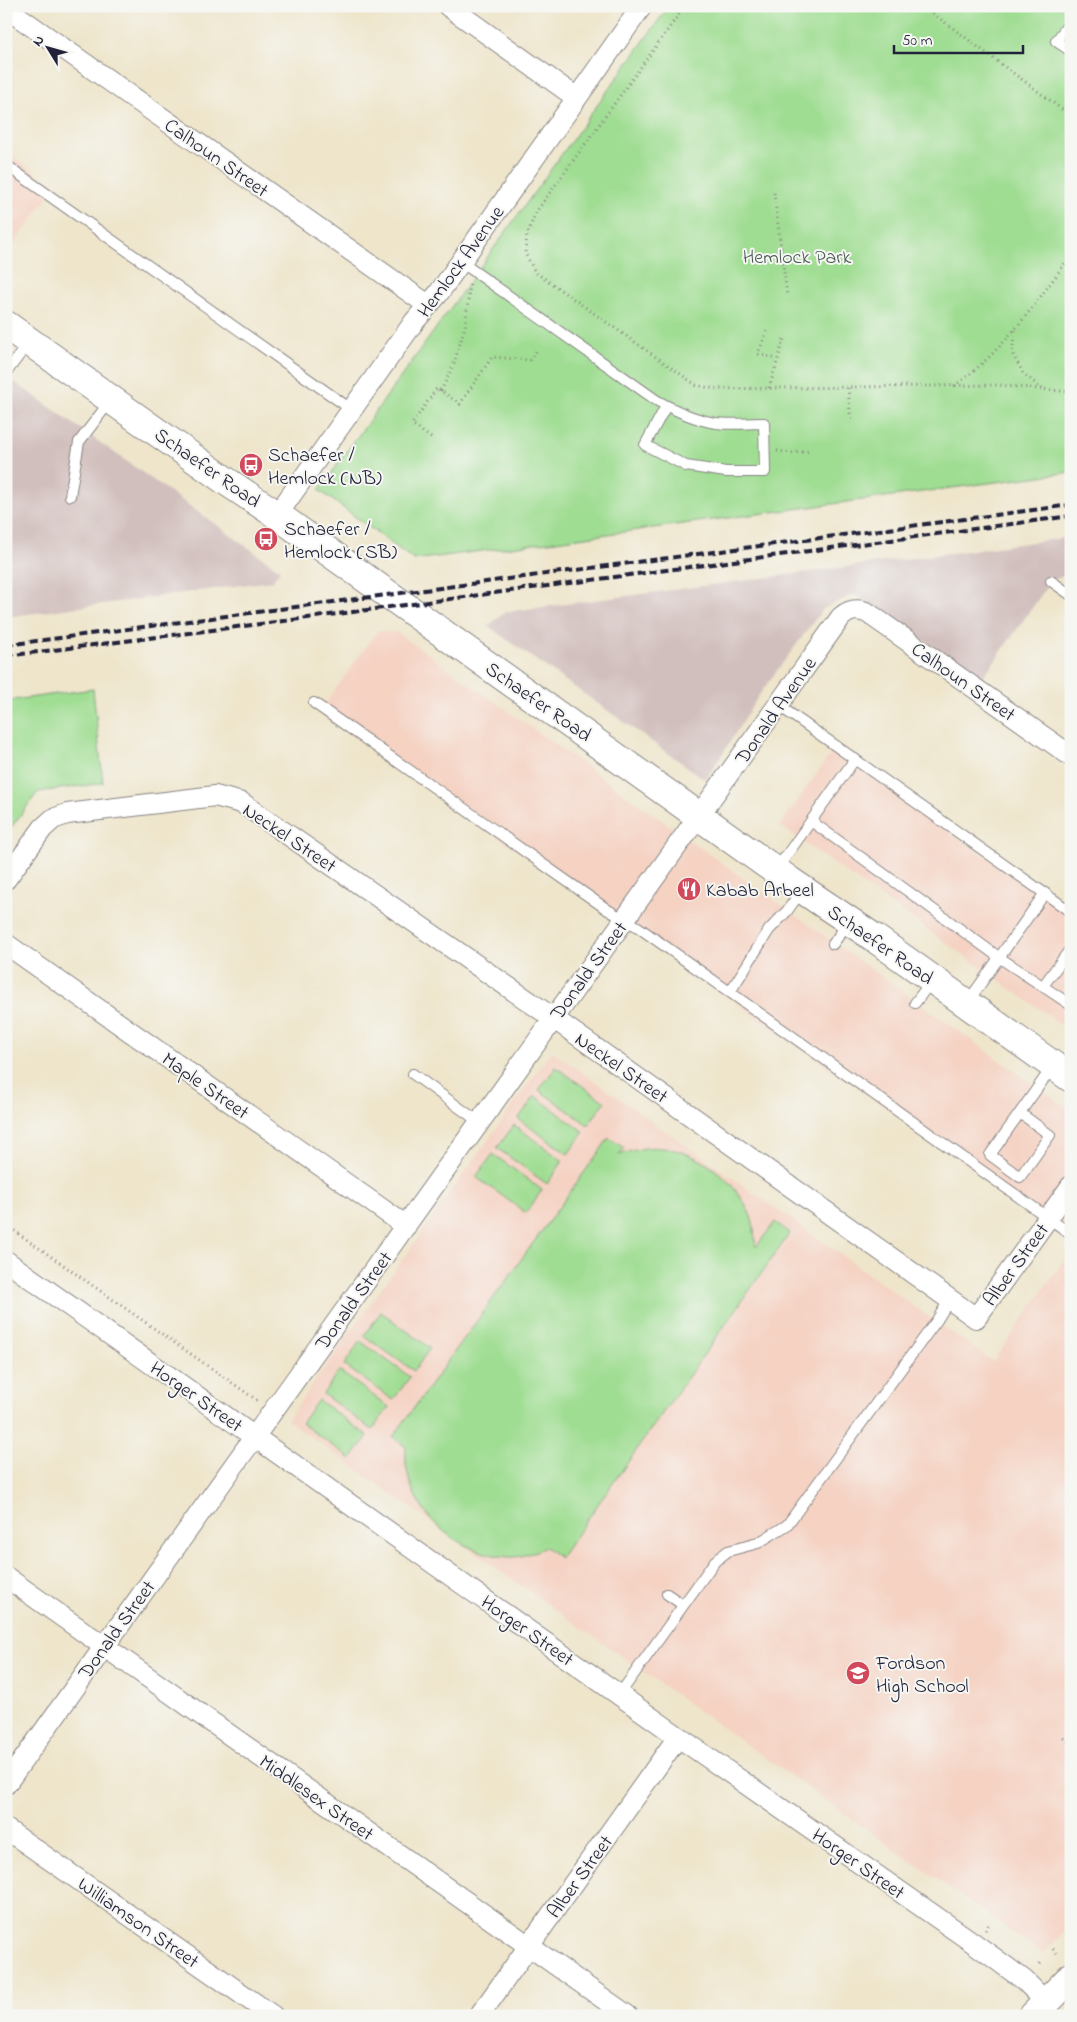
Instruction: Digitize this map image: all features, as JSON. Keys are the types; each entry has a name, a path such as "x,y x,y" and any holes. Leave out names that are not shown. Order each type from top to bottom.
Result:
{"main road":[{"name":"Schaefer Road","path":"6,325 277,515 775,871 849,920 1062,1072"},
{"path":"1040,2011 1071,1977"}],"street":[{"path":"448,6 577,98"},
{"name":"Hemlock Avenue","path":"277,515 414,322 461,262 642,6"},
{"name":"Calhoun Street","path":"6,8 428,305"},
{"name":"Calhoun Street","path":"856,610 868,613 1071,756"},
{"name":"Donald Avenue","path":"699,816 841,618 847,612 856,610"},
{"name":"Neckel Street","path":"6,879 43,828 53,819 67,814 215,796 242,803 553,1018 976,1318"},
{"name":"Donald Street","path":"6,1784 699,816"},
{"name":"Maple Street","path":"6,944 406,1226"},
{"name":"Alber Street","path":"976,1318 1071,1186"},
{"name":"Horger Street","path":"6,1261 678,1737 976,1944 1024,1980 1040,2011"},
{"name":"Middlesex Street","path":"6,1577 628,2016"},
{"name":"Alber Street","path":"479,2016 678,1737"},
{"name":"Williamson Street","path":"6,1829 272,2016"}],"lane":[{"path":"1071,21 1056,41 1071,51"},
{"path":"6,165 352,410"},
{"path":"461,262 666,406 678,412 715,423 764,422 764,472 726,472 686,466 645,445 666,406"},
{"path":"6,373 29,341"},
{"path":"70,496 79,442 111,399"},
{"path":"1052,581 1071,595"},
{"path":"314,703 608,910 625,919 730,992 1071,1234"},
{"path":"778,705 1071,912"},
{"path":"775,871 855,759"},
{"path":"811,821 1000,958 1071,1005"},
{"path":"730,992 769,930 788,911 802,890"},
{"path":"966,1003 1045,894"},
{"path":"833,944 849,920"},
{"path":"1042,986 1071,948"},
{"path":"916,1003 933,979"},
{"path":"1020,1113 1050,1136 1020,1177 990,1155 1020,1113 1062,1072"},
{"path":"413,1074 479,1122"},
{"path":"619,1695 715,1561 728,1551 758,1543 787,1525 937,1320 950,1299"},
{"path":"667,1594 683,1606"}],"path":[{"path":"685,6 536,212 527,235 525,253 535,272 696,385 715,388 998,385 1071,392"},
{"path":"867,6 884,6"},
{"path":"920,6 927,8 1071,116"},
{"path":"774,193 786,295"},
{"path":"953,386 992,355 1015,330 1071,255"},
{"path":"441,391 453,366 465,327 470,283"},
{"path":"1015,330 1012,353 1023,373 1042,389"},
{"path":"767,331 758,354 778,359"},
{"path":"769,388 785,336"},
{"path":"431,438 412,424 437,388 460,404 492,357 530,360 537,350"},
{"path":"848,388 851,423"},
{"path":"777,451 791,453 809,451"},
{"path":"6,1225 262,1404"},
{"path":"1063,1738 1071,1743"},
{"path":"985,1930 990,1923"},
{"path":"1053,1948 1057,1953"},
{"path":"1040,1964 1043,1960"}],"shaded area":[{"path":"6,152 55,187 6,255"},
{"path":"6,376 280,570 272,581 6,617"},
{"path":"1071,537 1071,573 1051,581 981,680 854,594 823,609 761,692 706,780 488,626 506,612"},
{"path":"377,631 398,633 1071,1111 1071,1236 319,712"},
{"path":"833,750 1071,916 1071,1031 780,826"},
{"name":"Fordson High School","path":"552,1051 993,1362 1071,1250 1071,1925 1043,1954 287,1420"}],"green space":[{"name":"Hemlock Park","path":"669,6 1071,6 1071,472 414,560 319,490"},
{"path":"93,689 103,783 38,792 6,834 6,701"},
{"path":"556,1067 605,1102 588,1125 539,1090"},
{"path":"535,1096 584,1132 568,1154 518,1119"},
{"path":"514,1125 563,1161 547,1184 497,1148"},
{"path":"609,1138 624,1148 619,1155 643,1148 663,1148 679,1151 695,1157 723,1176 744,1202 754,1228 756,1247 775,1222 790,1233 560,1558 546,1547 515,1557 492,1555 458,1542 430,1519 412,1488 407,1470 406,1447 393,1437"},
{"path":"493,1154 542,1190 526,1213 476,1177"},
{"path":"381,1312 430,1348 414,1371 364,1336"},
{"path":"360,1341 410,1377 393,1400 344,1365"},
{"path":"339,1371 389,1407 372,1430 323,1394"},
{"path":"318,1400 368,1436 351,1459 301,1423"}],"railway":[{"path":"6,645 1071,505"},
{"path":"6,656 300,619 1071,516"}],"place":[{"name":"Schaefer / Hemlock (NB)","path":"251,465"},
{"name":"Schaefer / Hemlock (SB)","path":"266,539"},
{"name":"Kabab Arbeel","path":"689,889"},
{"name":"Fordson High School","path":"858,1673"}]}
